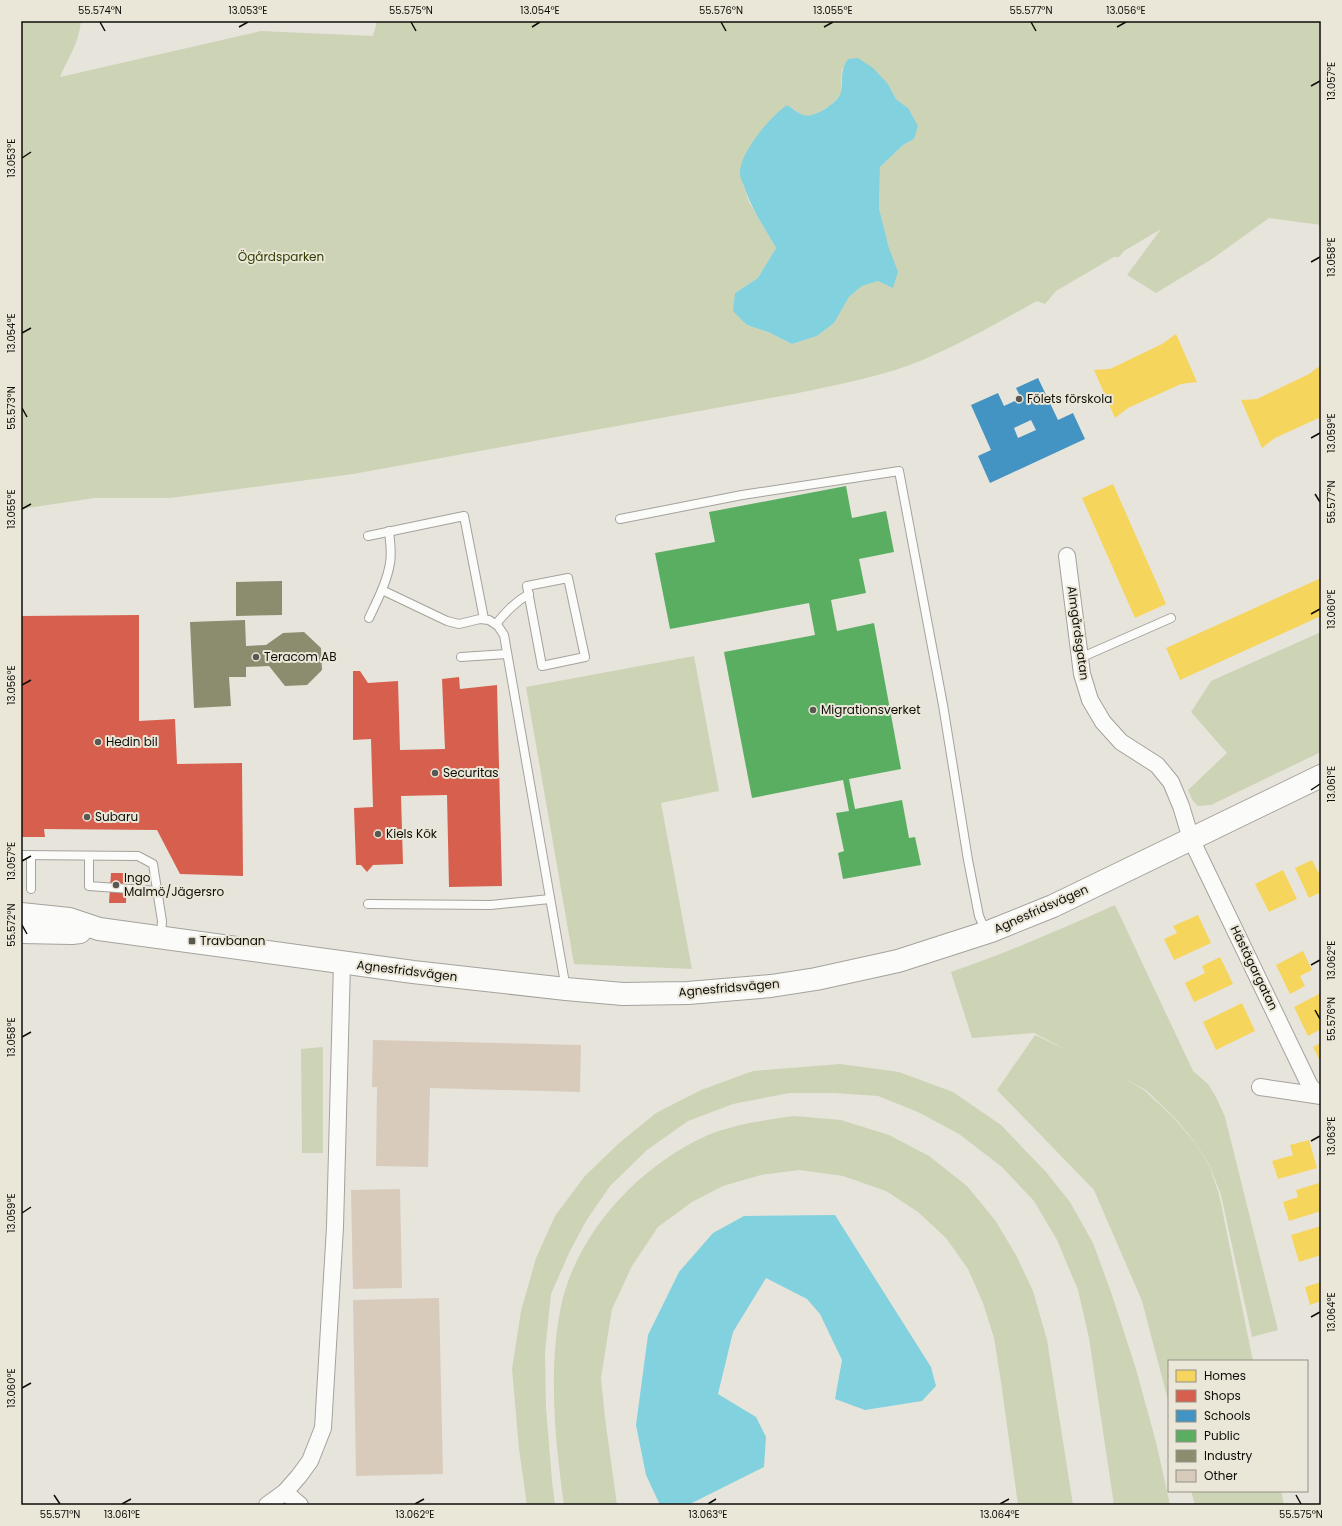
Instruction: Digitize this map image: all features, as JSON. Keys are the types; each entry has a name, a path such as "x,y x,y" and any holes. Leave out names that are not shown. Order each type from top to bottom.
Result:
{"main road":[{"name":"Agnesfridsvägen","path":"21,914 69,919 99,929 161,938 566,989 623,994 688,993 771,986 816,979 898,960 986,933 1053,906 1321,776"},
{"name":"Agnesfridsvägen","path":"21,932 72,933 99,929"}],"street":[{"name":"Almgårdsgatan","path":"1067,556 1082,674 1090,700 1103,722 1120,742 1157,765 1171,782 1181,806 1191,839"},
{"name":"Hästägargatan","path":"1191,839 1310,1086 1321,1096"},
{"path":"267,1505 285,1492 310,1461 323,1428 335,1227 342,962"},
{"path":"1260,1087 1321,1096"},
{"path":"285,1492 300,1505"}],"lane":[{"path":"620,519 742,495 899,471 943,705 968,860 979,916 986,933"},
{"path":"368,536 464,516 484,619"},
{"path":"369,618 382,590 391,562 391,549 388,531"},
{"path":"568,578 585,657 542,666 529,594 527,586 568,578"},
{"path":"382,590 447,621 459,624 480,619 489,620 496,624 504,635 566,989"},
{"path":"496,624 510,607 519,599 529,594"},
{"path":"1080,658 1171,618"},
{"path":"461,657 507,654"},
{"path":"21,855 138,856 153,864 162,922 161,938"},
{"path":"31,855 31,889"},
{"path":"89,856 89,886 158,891"},
{"path":"368,904 491,905 550,899"}],"green space":[{"name":"Ögårdsparken","path":"21,21 81,21 76,43 60,77 261,31 373,36 377,21 1321,21 1321,225 1269,218 1212,259 1156,293 1127,275 1161,229 1124,251 1119,257 1114,257 1056,291 1045,304 1037,301 996,324 925,359 863,379 798,393 353,474 170,498 94,498 21,509","holes":["842,68 888,84 896,99 908,108 914,139 903,145 880,167 879,208 889,248 893,287 878,281 862,286 849,297 834,323 817,336 792,344 768,332 747,325 735,293 758,278 776,248 749,202 740,174 787,105 804,116 815,115 831,105 841,94"]},
{"path":"1321,632 1321,752 1211,805 1198,806 1193,801 1188,790 1227,753 1191,712 1211,681"},
{"path":"694,656 719,791 661,803 692,969 574,964 526,687"},
{"path":"1115,905 1193,1071 1208,1084 1225,1117 1278,1330 1252,1337 1221,1195 1209,1164 1194,1141 1175,1118 1146,1090 1123,1078 1144,1090 1174,1118 1195,1143 1209,1165 1219,1194 1253,1360 1168,1360 1168,1400 1142,1301 1094,1190 997,1090 1035,1035 1069,1051 1034,1033 972,1038 951,972 1054,932"},
{"path":"323,1047 323,1153 302,1153 301,1049"},
{"path":"840,1064 899,1072 953,1092 1001,1125 1046,1172 1070,1202 1093,1243 1112,1295 1136,1369 1156,1442 1170,1505 1114,1505 1089,1338 1078,1290 1057,1240 1034,1201 1002,1167 959,1134 918,1112 878,1096 834,1093 789,1093 733,1104 688,1121 647,1150 610,1186 586,1221 569,1253 551,1294 545,1352 546,1408 555,1505 527,1505 519,1449 512,1369 521,1311 536,1258 555,1216 584,1177 618,1144 656,1113 701,1090 753,1071"},
{"path":"794,1116 841,1120 889,1135 929,1156 967,1186 995,1220 1016,1255 1033,1291 1047,1340 1073,1505 1018,1505 994,1338 983,1303 968,1269 946,1238 918,1212 886,1191 843,1176 799,1170 761,1175 723,1186 692,1202 658,1227 632,1266 612,1309 601,1378 617,1505 564,1505 554,1405 555,1355 561,1306 569,1279 581,1252 597,1227 615,1204 636,1183 659,1164 683,1148 718,1131 739,1125"},
{"path":"1191,1492 1281,1492 1284,1505 1195,1505"}],"water":[{"path":"858,58 873,68 888,84 896,99 908,108 918,126 914,139 903,145 880,167 879,208 889,248 898,272 893,288 878,281 862,286 849,297 834,323 817,336 792,344 768,332 747,325 733,311 735,293 758,278 776,248 750,202 740,177 741,165 750,146 757,136 773,117 787,105 801,114 808,116 831,105 841,92 845,64 848,59"},
{"path":"835,1215 931,1367 936,1386 922,1401 865,1410 835,1399 842,1360 820,1314 807,1299 766,1278 733,1332 718,1394 756,1417 766,1437 764,1467 690,1504 660,1505 646,1475 636,1425 648,1335 679,1272 713,1233 744,1216"}],"building: Homes":[{"path":"1176,334 1197,382 1181,384 1128,408 1115,418 1094,370 1110,369 1162,344"},
{"path":"1321,365 1321,417 1275,438 1262,448 1241,400 1257,399 1309,374"},
{"path":"1113,484 1166,604 1135,618 1082,498"},
{"path":"1321,578 1321,616 1180,680 1166,648"},
{"path":"1312,860 1318,872 1321,871 1321,892 1309,898 1295,868"},
{"path":"1283,870 1297,899 1269,912 1255,884"},
{"path":"1198,915 1211,943 1174,960 1164,939 1177,933 1173,926"},
{"path":"1303,951 1312,970 1300,976 1305,986 1290,994 1276,965"},
{"path":"1220,957 1233,984 1194,1002 1185,983 1205,973 1202,966"},
{"path":"1321,993 1321,1029 1308,1036 1294,1007"},
{"path":"1242,1003 1255,1031 1216,1050 1203,1022"},
{"path":"1321,1043 1321,1063 1313,1047"},
{"path":"1309,1140 1317,1168 1278,1179 1272,1161 1293,1155 1290,1145"},
{"path":"1319,1183 1321,1191 1321,1211 1289,1221 1283,1202 1298,1197 1296,1190"},
{"path":"1321,1226 1321,1255 1299,1262 1291,1235"},
{"path":"1321,1282 1321,1301 1310,1305 1305,1287"}],"building: Shops":[{"name":"Hedin bil","path":"139,615 139,721 175,719 177,764 242,763 243,876 180,874 157,830 44,829 45,837 21,837 21,616"},
{"name":"Securitas","path":"353,671 360,671 368,683 398,681 400,750 445,749 442,679 459,677 460,689 497,685 502,886 449,887 447,795 401,796 403,864 373,865 367,872 361,865 356,865 354,808 373,807 371,739 353,740"},
{"path":"111,873 127,873 126,903 109,903"}],"building: Schools":[{"path":"1038,378 1058,420 1073,413 1085,439 990,483 978,456 991,450 971,405 998,393 1004,406 1021,398 1016,388","holes":["1031,420 1036,430 1018,438 1014,428"]}],"building: Public":[{"name":"Migrationsverket","path":"846,486 852,518 886,511 894,552 859,559 866,593 831,600 837,631 874,623 901,769 849,779 855,809 902,800 909,838 915,837 921,865 843,879 838,853 844,851 836,813 849,811 843,780 752,798 724,652 815,635 809,603 670,629 655,553 715,542 709,512"}],"building: Industry":[{"path":"282,581 282,615 236,616 236,582"},
{"name":"Teracom AB","path":"245,620 246,646 266,645 283,633 304,632 321,648 322,670 307,685 285,686 269,666 246,667 246,677 229,677 231,706 194,708 190,622"}],"building: Other":[{"path":"373,1040 581,1045 580,1092 430,1088 428,1167 376,1166 377,1087 372,1087"},
{"path":"400,1189 402,1288 353,1289 351,1190"},
{"path":"439,1298 443,1474 356,1476 353,1300"}],"place":[{"name":"Fölets förskola","path":"1019,399"},
{"name":"Teracom AB","path":"256,657"},
{"name":"Migrationsverket","path":"813,710"},
{"name":"Hedin bil","path":"98,742"},
{"name":"Securitas","path":"435,773"},
{"name":"Subaru","path":"87,817"},
{"name":"Kiels Kök","path":"378,834"},
{"name":"Ingo Malmö/Jägersro","path":"116,885"},
{"name":"Travbanan","path":"192,941"}]}
